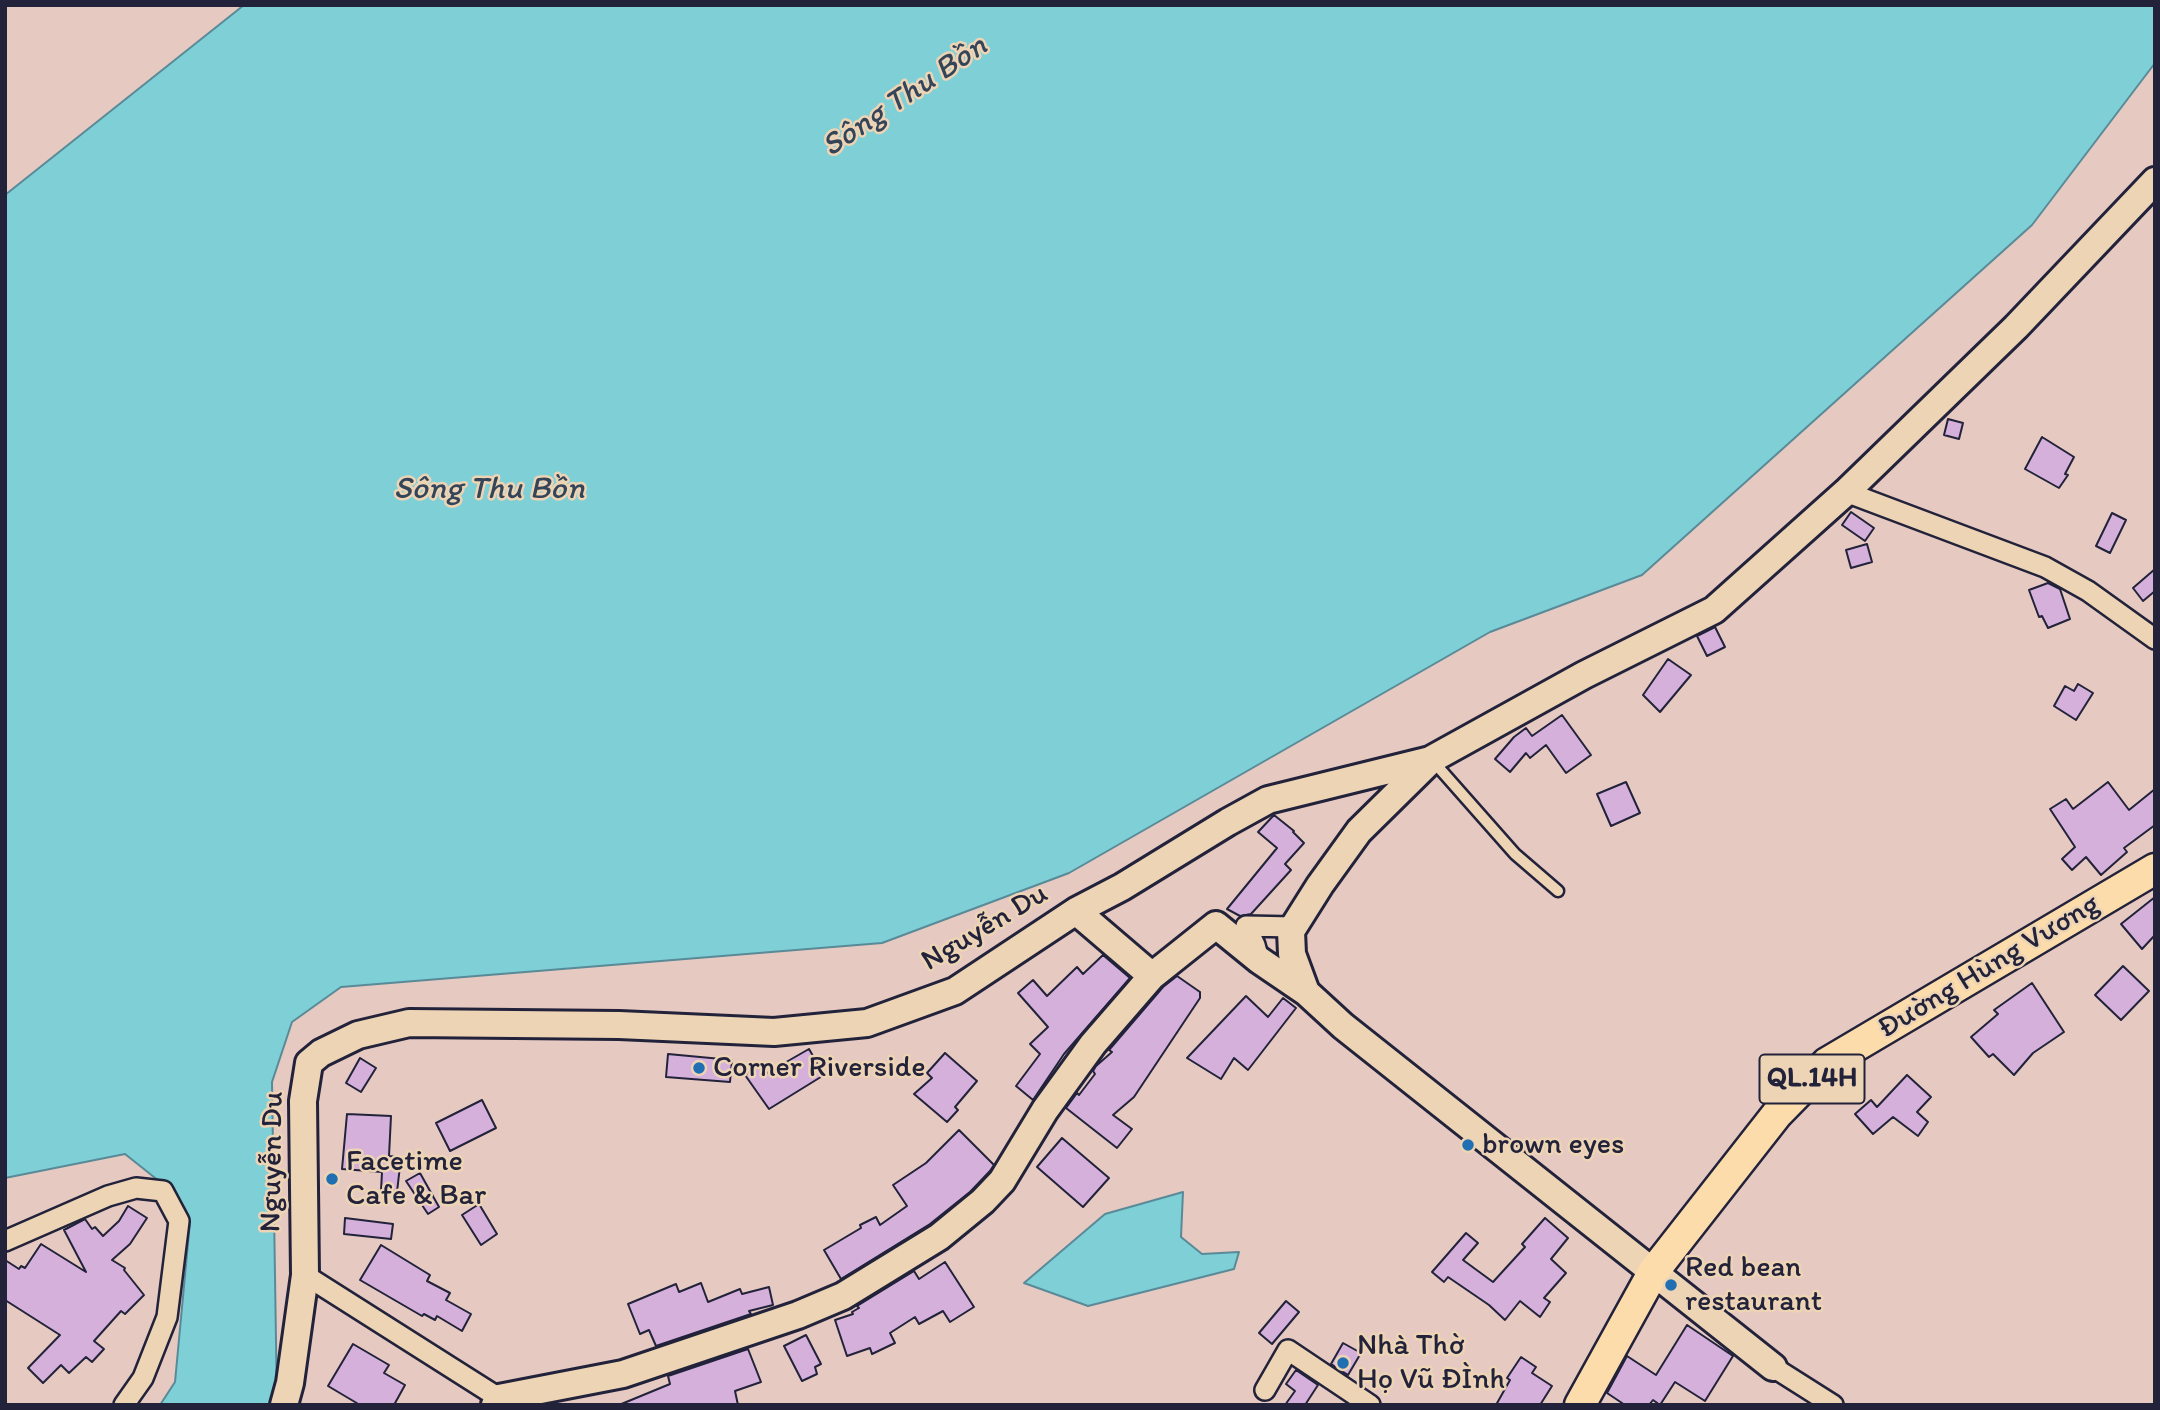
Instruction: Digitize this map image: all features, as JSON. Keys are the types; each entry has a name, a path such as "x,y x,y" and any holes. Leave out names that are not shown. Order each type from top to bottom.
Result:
{"main road":[{"name":"Đường Hùng Vương","path":"1580,1405 1654,1271 1777,1114 1827,1063 2155,869"}],"street":[{"path":"1076,911 1122,887 1228,821 1268,800 1432,759 1584,675 1714,610 1846,492 2016,327 2155,181"},
{"path":"1846,492 2045,567 2088,591 2155,639"},
{"path":"1306,992 1292,954 1291,931 1359,831 1432,759"},
{"name":"Nguyễn Du","path":"284,1405 305,1275 303,1101 309,1063 321,1053 358,1035 409,1023 619,1025 774,1032 867,1023 955,991 1076,911 1152,976"},
{"path":"305,1275 497,1401 662,1363 798,1315 843,1296 893,1266 939,1237 982,1201 1002,1181 1045,1110 1093,1044 1152,976 1216,925 1259,960 1306,992 1353,1035 1773,1367 1833,1405"},
{"path":"1259,960 1246,926 1294,927"},
{"path":"5,1241 108,1196 136,1188 163,1191 179,1220 167,1317 143,1378 124,1405"},
{"path":"1265,1390 1289,1350 1370,1405"}],"lane":[{"path":"1432,759 1515,854 1558,891"}],"water":[{"name":"Sông Thu Bồn","path":"244,5 2155,5 2155,63 2032,225 1642,575 1490,632 1069,873 882,943 341,987 292,1022 272,1082 277,1405 160,1405 175,1382 190,1222 169,1189 125,1154 5,1178 5,195"},
{"path":"1183,1192 1181,1237 1202,1254 1239,1252 1234,1269 1088,1306 1024,1283 1105,1214"}],"building":[{"path":"1948,419 1963,423 1959,439 1944,435"},
{"path":"2042,437 2074,457 2065,474 2068,475 2059,488 2025,469"},
{"path":"1851,512 1874,528 1865,541 1842,525"},
{"path":"2112,513 2126,520 2110,553 2096,546"},
{"path":"1867,544 1872,562 1851,568 1846,550"},
{"path":"2155,569 2155,591 2143,601 2133,588"},
{"path":"2048,583 2060,589 2070,619 2048,628 2042,616 2039,617 2029,590"},
{"path":"1715,627 1725,647 1707,656 1697,636"},
{"path":"1668,659 1691,675 1660,712 1643,695"},
{"path":"2078,684 2093,693 2076,720 2054,706 2065,686 2074,691"},
{"path":"1562,715 1591,755 1566,773 1546,745 1530,758 1526,753 1510,772 1495,759 1514,737 1526,728 1532,736"},
{"path":"1626,782 1640,813 1611,826 1597,794"},
{"path":"2108,782 2129,810 2155,789 2155,825 2124,848 2127,852 2101,875 2086,857 2072,870 2062,859 2075,847 2050,809 2066,799 2073,809"},
{"path":"1274,815 1304,843 1285,864 1291,870 1251,914 1240,916 1227,909 1277,848 1258,832"},
{"path":"2155,897 2155,935 2142,949 2121,924"},
{"path":"1103,955 1130,978 1064,1054 1033,1100 1016,1086 1040,1054 1030,1044 1048,1027 1018,993 1033,980 1047,996 1077,967 1083,974"},
{"path":"2123,966 2149,991 2121,1020 2095,995"},
{"path":"1177,976 1200,992 1200,998 1134,1097 1113,1115 1132,1129 1117,1148 1066,1108 1095,1074 1093,1071 1096,1066 1112,1052 1109,1050 1163,987"},
{"path":"2032,983 2064,1032 2033,1053 2014,1075 1993,1054 1989,1057 1971,1037 1998,1014 1994,1010"},
{"path":"1246,996 1268,1017 1283,998 1296,1008 1248,1070 1234,1058 1221,1079 1187,1058"},
{"path":"809,1049 824,1075 769,1109 745,1075 761,1064 767,1073"},
{"path":"945,1053 977,1081 955,1107 958,1110 947,1122 914,1094 932,1078 927,1073"},
{"name":"Corner Riverside","path":"668,1054 732,1060 730,1082 666,1077"},
{"path":"360,1058 376,1068 361,1092 346,1083"},
{"path":"1907,1075 1931,1097 1917,1112 1928,1122 1918,1136 1893,1117 1873,1134 1855,1114 1871,1100 1877,1107"},
{"path":"482,1100 496,1128 450,1151 436,1123"},
{"path":"347,1114 391,1116 389,1156 401,1157 397,1192 381,1191 382,1172 342,1169"},
{"path":"959,1130 994,1165 990,1171 970,1192 930,1224 841,1279 824,1250 861,1228 860,1225 876,1217 880,1225 907,1206 893,1185 926,1163"},
{"path":"1062,1138 1109,1178 1083,1207 1037,1167"},
{"path":"420,1173 439,1207 428,1214 406,1181"},
{"path":"479,1204 497,1234 481,1245 462,1215"},
{"path":"128,1206 147,1218 130,1244 112,1260 125,1268 144,1295 125,1314 121,1311 94,1341 104,1349 92,1362 86,1357 69,1373 61,1365 43,1383 28,1368 60,1335 5,1300 5,1260 19,1269 21,1266 25,1268 41,1244 86,1272 64,1230 85,1219 92,1229 95,1227 103,1236 119,1221"},
{"path":"345,1218 393,1224 391,1239 344,1234"},
{"path":"1545,1218 1568,1238 1551,1259 1566,1273 1544,1298 1550,1302 1540,1317 1520,1301 1505,1320 1489,1305 1448,1277 1444,1282 1432,1272 1466,1233 1478,1243 1463,1260 1493,1282 1525,1247 1522,1244"},
{"path":"381,1245 430,1275 427,1281 450,1293 446,1300 471,1314 462,1331 437,1316 435,1320 424,1314 422,1316 360,1280"},
{"path":"945,1262 974,1307 950,1322 943,1311 919,1324 915,1317 890,1333 895,1343 872,1354 870,1348 847,1356 835,1320 853,1314 852,1312 859,1308 857,1306 914,1271 919,1279"},
{"path":"701,1283 708,1302 740,1289 742,1294 769,1287 773,1305 749,1311 751,1314 656,1346 649,1330 640,1334 628,1304 676,1284 679,1292"},
{"path":"1286,1301 1299,1312 1272,1344 1259,1333"},
{"path":"1687,1325 1733,1356 1705,1401 1675,1382 1660,1405 1653,1400 1649,1405 1625,1405 1607,1393 1627,1356 1656,1375"},
{"path":"806,1335 821,1364 815,1367 817,1374 802,1381 784,1346"},
{"name":"Nhà Thờ Họ Vũ ĐÌnh","path":"1343,1343 1361,1353 1348,1375 1331,1364"},
{"path":"353,1344 389,1365 384,1373 405,1385 394,1405 360,1405 328,1386"},
{"path":"748,1349 761,1382 735,1391 738,1405 619,1405 670,1384 668,1376"},
{"path":"1521,1357 1536,1367 1532,1373 1552,1386 1540,1405 1496,1405 1510,1380 1507,1378"},
{"path":"1296,1370 1318,1385 1305,1405 1285,1405 1295,1391 1286,1384"}],"place":[{"name":"Corner Riverside","path":"699,1068"},
{"name":"brown eyes","path":"1468,1145"},
{"name":"Facetime Cafe & Bar","path":"332,1179"},
{"name":"Red bean restaurant","path":"1671,1285"},
{"name":"Nhà Thờ Họ Vũ ĐÌnh","path":"1343,1363"}]}
